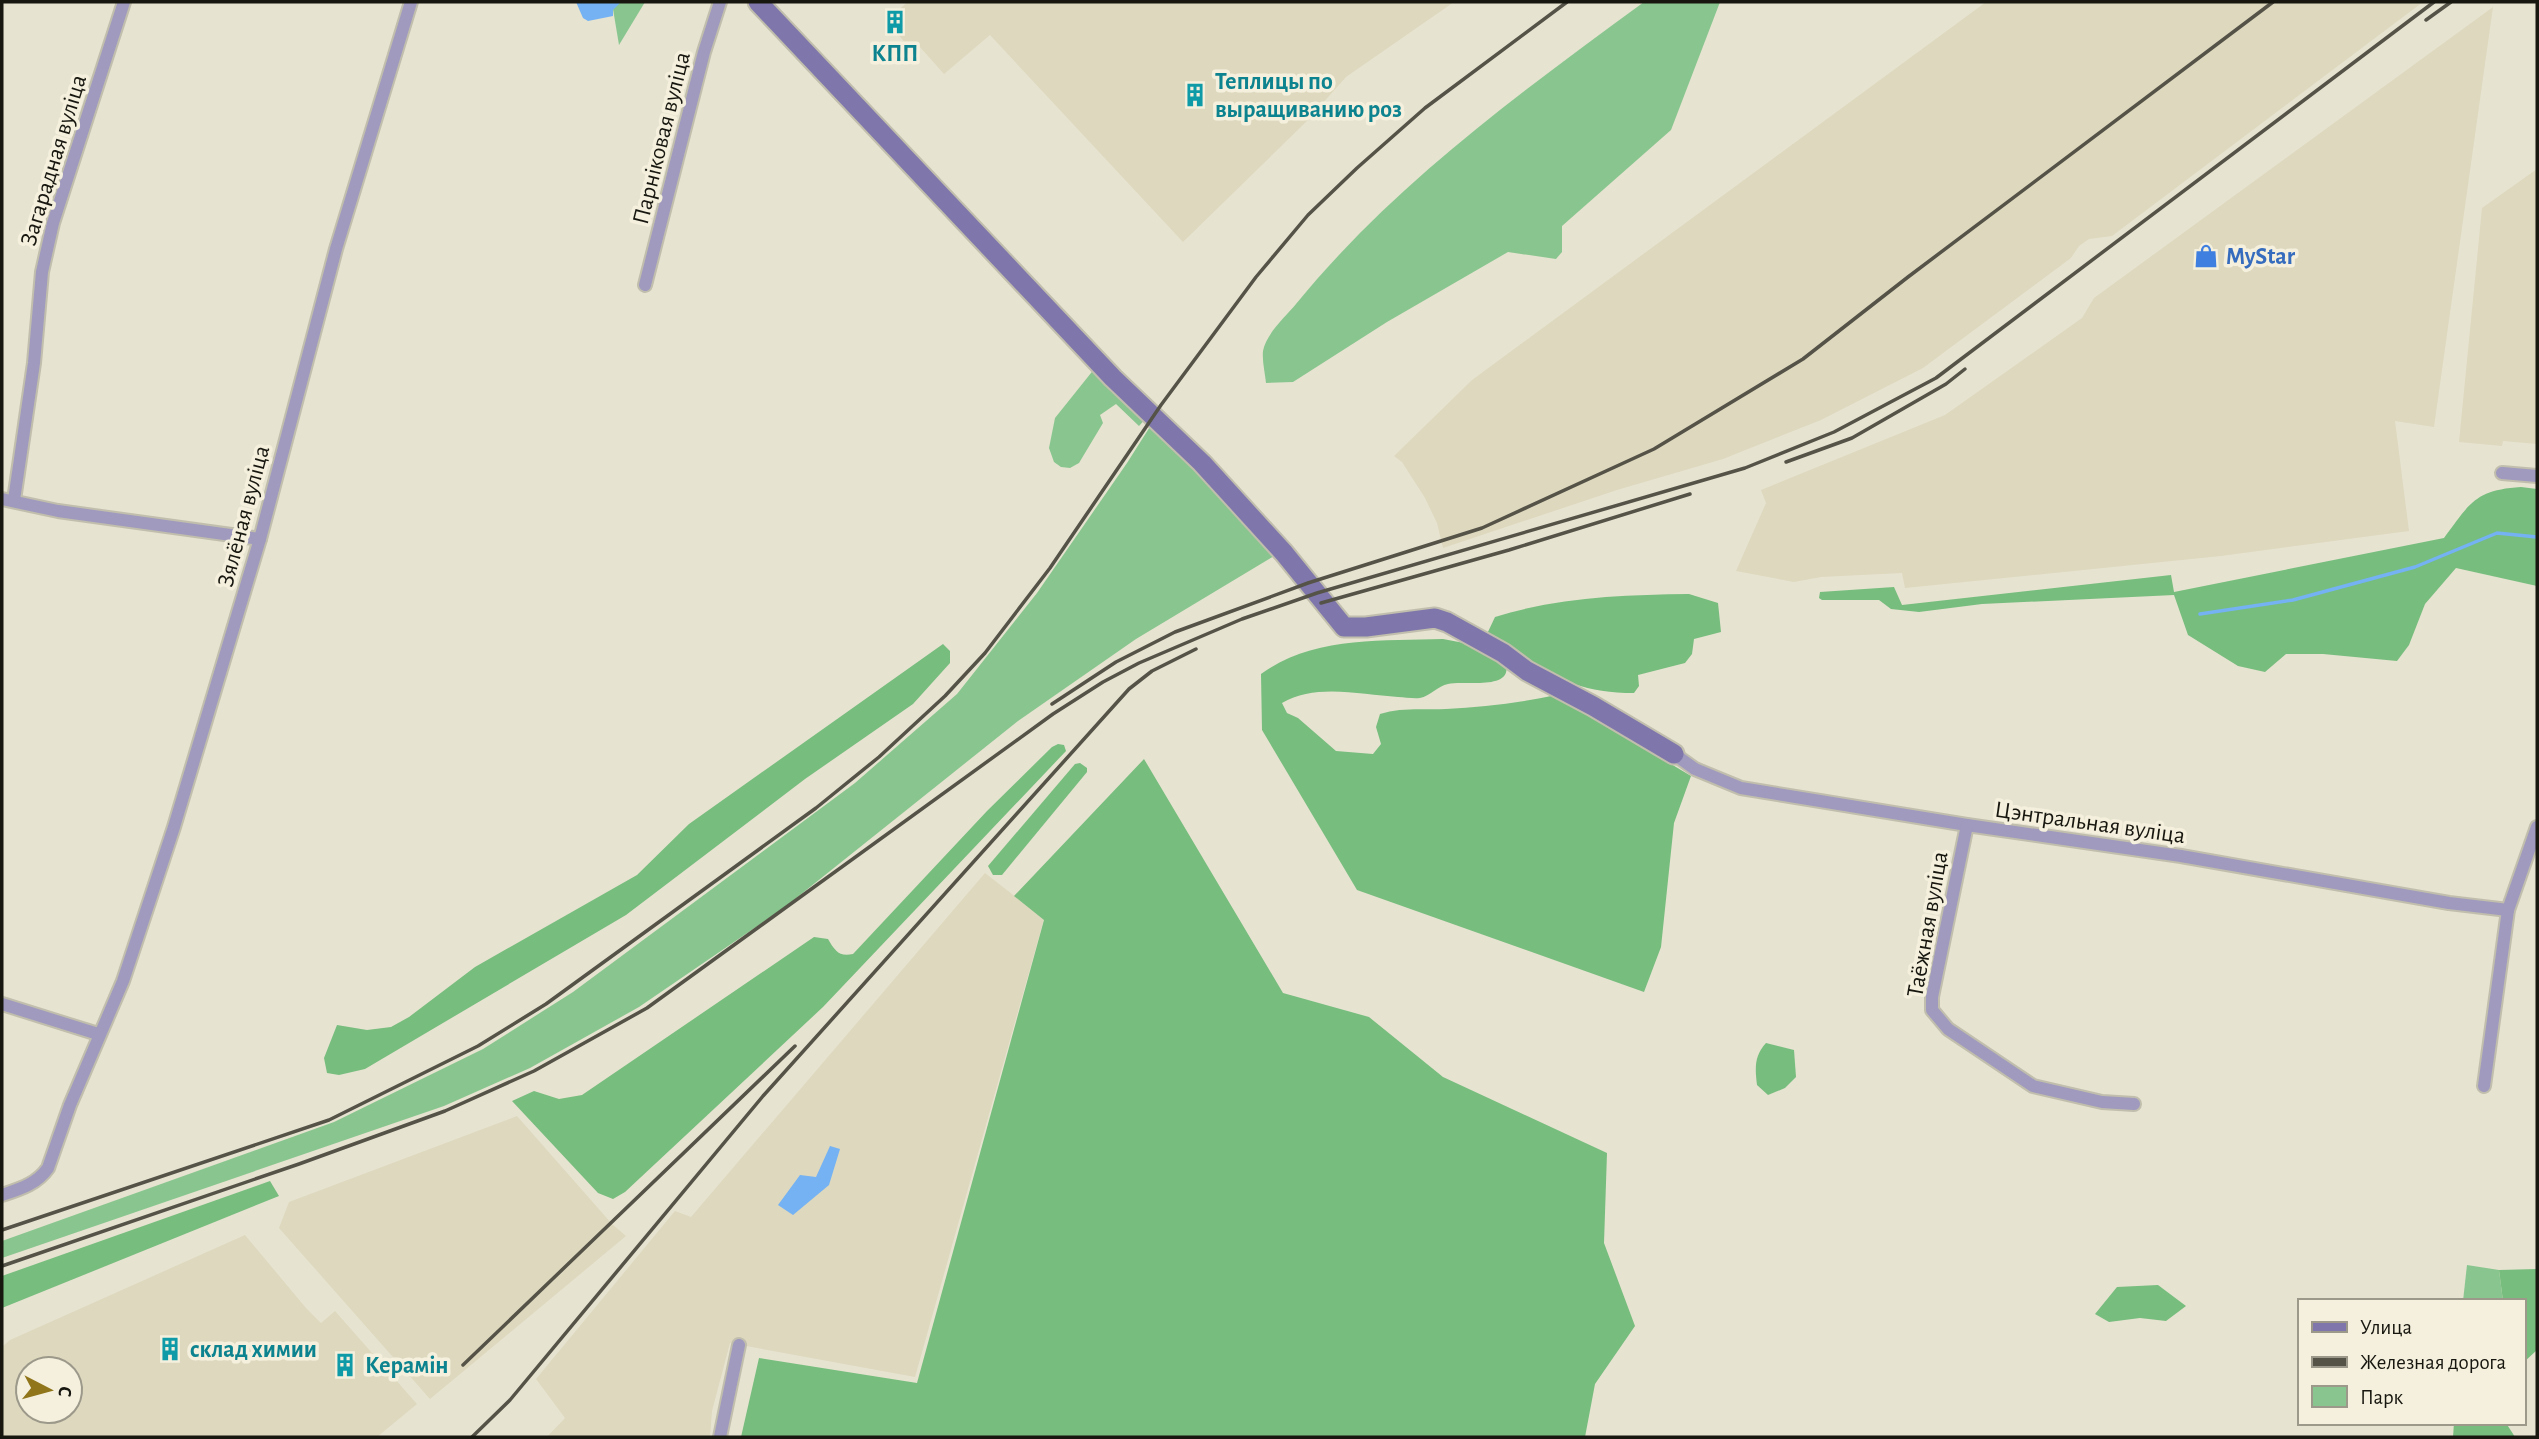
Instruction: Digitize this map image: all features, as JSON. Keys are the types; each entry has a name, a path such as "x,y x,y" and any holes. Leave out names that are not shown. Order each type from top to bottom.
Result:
{"street":[{"name":"Зялёная вуліца","path":"2,1195 33,1183 43,1176 48,1168 98,1034 122,981 174,827 260,539 336,248 411,2"},
{"name":"Парніковая вуліца","path":"645,285 704,52 720,2"},
{"path":"758,2 963,216 1113,378 1171,431 1210,472 1284,554 1344,627 1366,627 1435,618 1447,622 1503,653 1527,671 1674,754"},
{"name":"Загарадная вуліца","path":"8,499 34,363 42,272 53,223 119,3"},
{"path":"2502,473 2537,476"},
{"path":"8,499 58,511 260,539"},
{"name":"Цэнтральная вуліца","path":"1674,754 1695,769 1741,788 1966,825 2078,840 2449,903 2508,910"},
{"name":"Таёжная вуліца","path":"1966,825 1932,996 1932,1010 1948,1030 2033,1086 2102,1102 2134,1104"},
{"path":"2484,1086 2508,910 2537,827"},
{"path":"2,1004 98,1034"},
{"path":"720,1437 739,1345"}],"shaded area":[{"path":"908,2 1454,2 1346,77 1306,122 1183,242 990,35 944,74 919,46 912,51 886,20"},
{"path":"1986,2 2423,2 2112,236 2089,239 2079,246 2071,258 1923,368 1821,420 1723,459 1617,490 1443,548 1437,523 1425,498 1402,462 1394,456 1472,380"},
{"path":"2493,7 2434,427 2395,421 2409,531 2221,556 1905,588 1902,573 1821,577 1794,582 1736,571 1766,503 1761,490 1945,415 2082,318 2094,298"},
{"path":"2537,169 2537,444 2503,441 2502,446 2459,442 2482,208"},
{"path":"985,873 1044,919 915,1377 730,1343 712,1411 710,1437 547,1437 565,1418 536,1379 675,1211 691,1217"},
{"path":"517,1116 612,1224 626,1236 430,1399 279,1228 289,1202"},
{"path":"245,1235 321,1323 335,1311 417,1404 377,1437 2,1437 2,1347 10,1340"}],"green space":[{"path":"620,2 645,2 619,45 613,9"},
{"path":"1644,2 1720,2 1671,130 1562,226 1562,252 1556,259 1508,252 1387,322 1293,382 1266,383 1263,351 1272,332 1334,260 1374,219 1460,142"},
{"path":"1095,368 1147,417 1139,426 1116,404 1100,415 1103,423 1079,463 1070,468 1061,467 1054,462 1049,448 1055,418"},
{"path":"1153,422 1274,556 1136,639 1018,721 785,907 639,1007 530,1068 444,1106 2,1258 2,1241 334,1122 483,1049 573,992 855,783 957,694 1037,593"},
{"path":"2521,487 2537,489 2537,586 2456,568 2425,604 2409,645 2397,661 2323,654 2286,654 2265,672 2238,666 2188,635 2174,595 1982,604 1919,612 1891,609 1879,600 1819,598 1820,592 1894,587 1902,605 2171,575 2174,592 2444,538 2475,500 2493,491"},
{"path":"1689,594 1718,603 1721,632 1694,639 1692,654 1685,663 1638,675 1639,686 1634,693 1591,689 1555,677 1487,634 1495,617 1543,605 1615,596"},
{"path":"1443,639 1464,643 1506,665 1506,673 1502,678 1485,683 1448,684 1420,698 1324,692 1309,693 1282,703 1287,713 1298,718 1336,751 1373,754 1381,744 1376,727 1380,714 1404,710 1487,706 1556,695 1691,776 1674,823 1661,947 1644,992 1357,890 1262,730 1261,674 1281,662 1303,653 1348,643"},
{"path":"943,644 950,651 950,663 913,704 805,779 626,915 365,1069 339,1075 327,1073 324,1058 337,1025 367,1030 391,1027 409,1017 475,967 637,875 689,824"},
{"path":"1058,744 1064,745 1066,751 823,1007 625,1192 613,1199 598,1193 512,1101 534,1091 559,1099 582,1095 814,937 828,939 841,954 853,954 987,811"},
{"path":"1144,759 1283,993 1369,1017 1443,1077 1607,1153 1604,1243 1635,1326 1595,1384 1585,1437 741,1437 759,1358 917,1383 1044,920 1014,896"},
{"path":"1080,763 1087,768 1087,772 1002,875 993,875 988,866 1075,764"},
{"path":"1766,1043 1794,1050 1796,1077 1785,1088 1768,1095 1757,1085 1756,1073 1757,1058"},
{"path":"270,1181 279,1196 2,1308 2,1276"},
{"path":"2467,1265 2499,1270 2503,1299 2463,1299"},
{"path":"2537,1269 2537,1350 2525,1361 2525,1299 2503,1299 2499,1270"},
{"path":"2158,1285 2186,1306 2166,1321 2140,1318 2109,1322 2095,1314 2117,1287"},
{"path":"2454,1425 2507,1425 2515,1437 2453,1437"}],"water":[{"path":"576,2 621,2 613,10 613,16 588,21 583,18"},
{"path":"830,1146 840,1149 829,1185 793,1215 778,1205 800,1175 816,1177"}],"waterway":[{"path":"2200,614 2293,600 2415,567 2497,533 2537,537"}],"railway":[{"path":"2,1230 329,1120 478,1046 546,1004 816,808 879,757 945,696 985,653 1050,568 1161,405 1256,277 1308,215 1425,108 1567,2"},
{"path":"1052,704 1116,662 1175,632 1308,583 1482,528 1654,449 1803,359 2273,2"},
{"path":"2,1266 445,1111 534,1071 647,1008 1053,714 1139,663 1242,619 1317,593 1745,468 1834,432 1936,378 2434,2"},
{"path":"2426,20 2451,2"},
{"path":"1786,462 1852,438 1946,384 1965,369"},
{"path":"1321,603 1509,550 1690,494"},
{"path":"472,1437 510,1400 763,1096 1129,689 1152,671 1196,649"},
{"path":"463,1365 795,1046"}],"place":[{"name":"КПП","path":"895,22"},
{"name":"Теплицы по выращиванию роз","path":"1195,95"},
{"name":"MyStar","path":"2206,256"},
{"name":"склад химии","path":"170,1349"},
{"name":"Керамін","path":"345,1365"}]}
